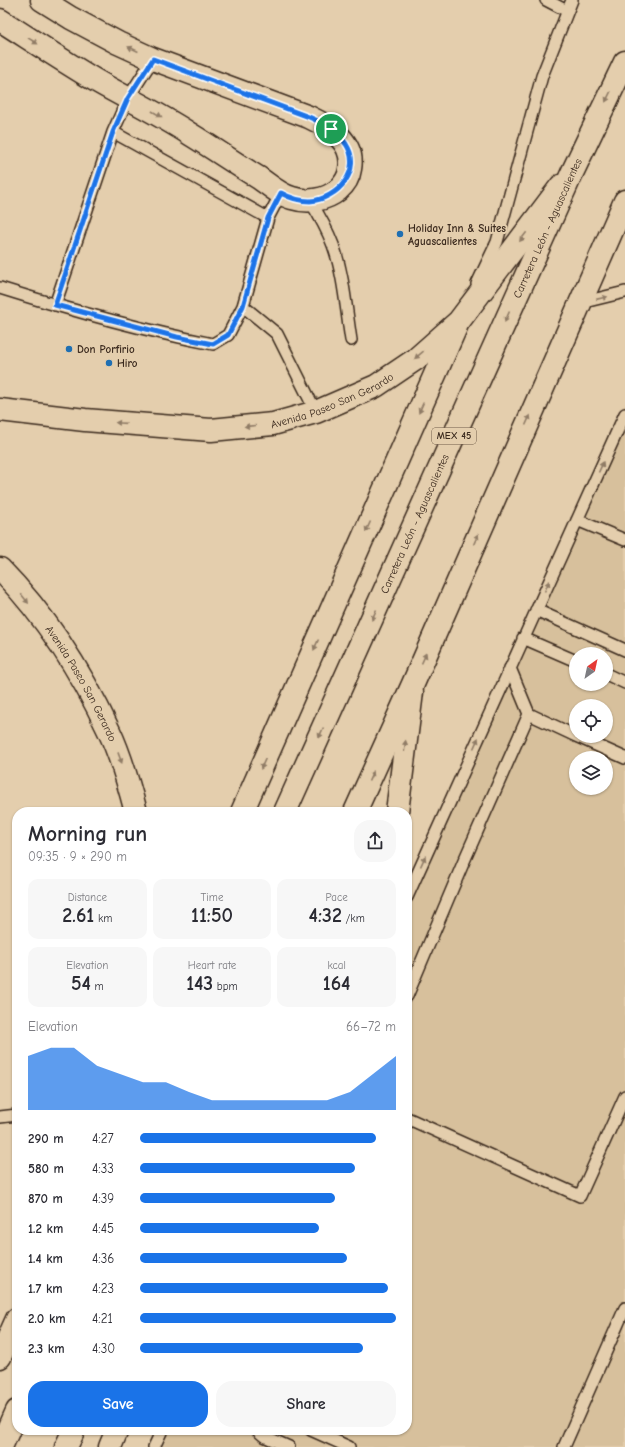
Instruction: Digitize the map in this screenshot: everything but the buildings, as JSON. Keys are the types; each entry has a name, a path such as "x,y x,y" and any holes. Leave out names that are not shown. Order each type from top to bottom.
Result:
{"main road":[{"path":"0,20 99,82 189,133 291,198 310,201 325,197 338,190 345,182 350,172 352,162 350,153 346,144 340,137 326,126 309,117 153,59 70,18 42,0"},
{"name":"Carretera León - Aguascalientes","path":"287,807 572,173 625,62"},
{"name":"Avenida Paseo San Gerardo","path":"0,410 85,420 211,430 273,424 316,412 376,386 416,359 459,321 572,173"},
{"path":"357,807 413,684 625,201"},
{"path":"244,807 459,321"},
{"name":"Avenida Paseo San Gerardo","path":"0,569 45,623 70,660 93,699 112,738 127,777 135,807"},
{"path":"398,807 413,684"},
{"path":"0,1357 12,1330"},
{"path":"1,1447 12,1422"},
{"path":"66,1447 72,1435"},
{"path":"110,1447 115,1435"}],"lane":[{"path":"546,0 567,11"},
{"path":"459,321 497,242 542,76 572,0"},
{"path":"55,305 113,132 128,98 153,59"},
{"path":"113,132 268,218"},
{"path":"0,288 55,305 177,337 213,344 228,335 243,306 268,218 281,193"},
{"path":"310,201 322,220 334,246 341,275 351,340"},
{"path":"579,303 625,292"},
{"path":"243,306 277,334 316,412"},
{"path":"412,886 625,414"},
{"path":"577,520 625,540"},
{"path":"536,610 625,650"},
{"path":"523,638 569,658"},
{"path":"510,668 529,714 569,733"},
{"path":"613,677 625,683"},
{"path":"412,984 464,861 529,714"},
{"path":"592,743 625,758"},
{"path":"412,1120 580,1196 625,1096"},
{"path":"0,1117 12,1116"},
{"path":"564,1447 625,1308"},
{"path":"154,1447 160,1435"},
{"path":"263,1435 289,1447"},
{"path":"322,1435 349,1447"}],"shaded area":[{"path":"625,404 625,1447 161,1447 167,1435 412,1435 412,883"}],"place":[{"name":"Holiday Inn & Suites Aguascalientes","path":"400,234"},
{"name":"Don Porfirio","path":"69,349"},
{"name":"Hiro","path":"109,363"}],"route":[{"path":"153,59 309,117 321,122 331,129 346,144 350,153 352,162 350,172 345,182 338,190 320,199 310,201 301,200 291,198 281,193 268,218 243,306 228,335 213,344 177,337 55,305 113,132 128,98 153,59"}]}
